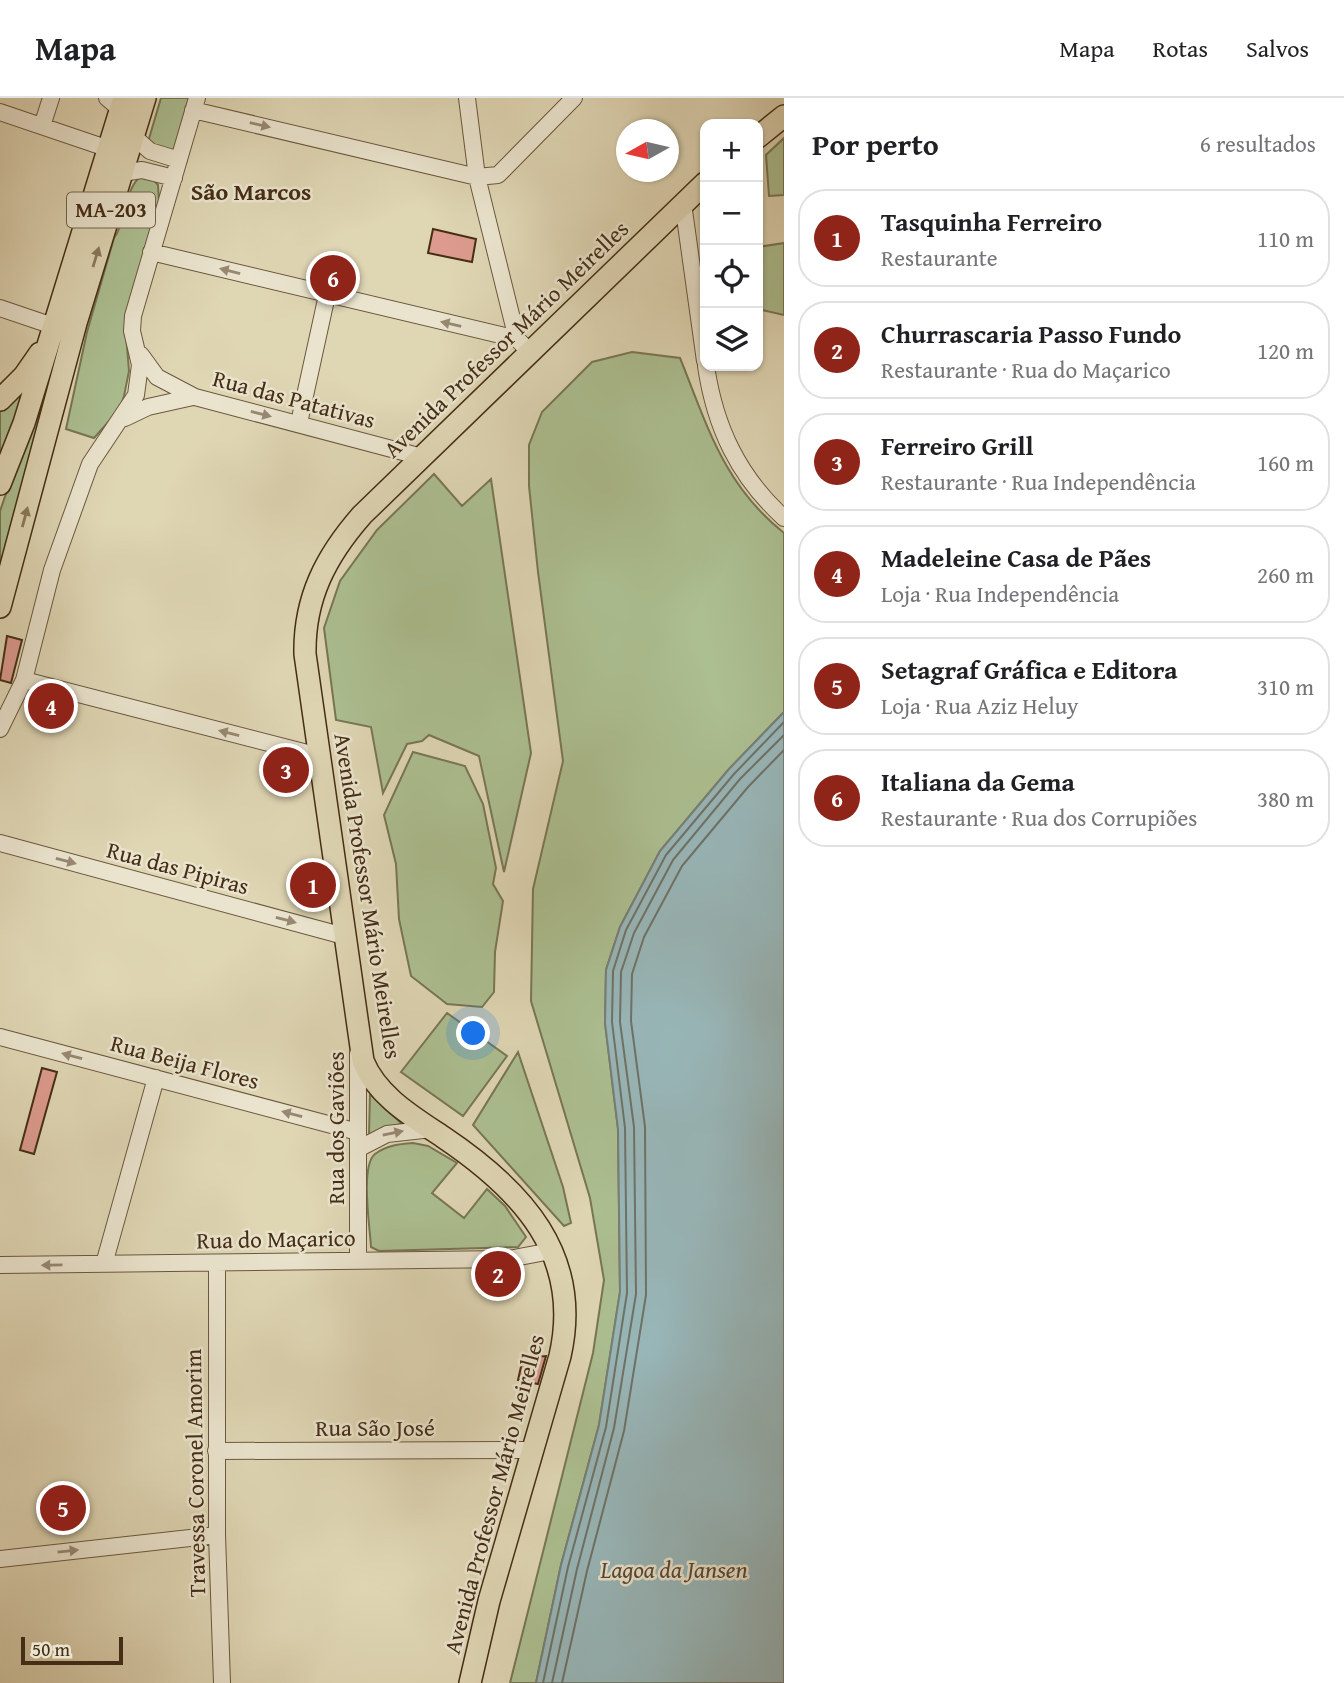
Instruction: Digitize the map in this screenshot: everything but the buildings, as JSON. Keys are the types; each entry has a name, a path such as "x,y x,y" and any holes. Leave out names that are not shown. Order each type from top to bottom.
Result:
{"main road":[{"name":"MA-203","path":"0,607 76,323 145,98"},
{"name":"MA-203","path":"0,484 24,424 56,327 109,149 117,102"},
{"path":"763,133 784,116"},
{"name":"Avenida Professor Mário Meirelles","path":"470,1683 489,1601 560,1356 567,1317 563,1282 540,1228 514,1192 483,1163 432,1129 379,1087 367,1069 359,1038 344,936 305,654 305,629 312,595 324,564 343,536 422,457 524,346 700,188"},
{"path":"0,400 24,376 56,327"}],"street":[{"path":"42,126 51,98"},
{"path":"467,98 477,177 524,346"},
{"path":"0,729 24,680 38,619 68,522 97,450 131,407 139,382 132,324 195,104 477,177 498,175 574,98"},
{"path":"763,125 784,102"},
{"path":"0,113 109,149"},
{"path":"133,136 150,151 178,160"},
{"path":"122,173 142,170 174,178"},
{"path":"683,203 700,324"},
{"path":"151,252 524,346"},
{"path":"299,424 327,295"},
{"path":"0,308 56,327"},
{"name":"Rua das Patativas","path":"137,350 157,377 195,397 422,457"},
{"path":"707,371 712,402 733,457 752,486 784,518"},
{"name":"Rua das Patativas","path":"119,423 148,407 195,397"},
{"path":"24,680 319,756"},
{"name":"Rua das Pipiras","path":"0,844 344,936"},
{"name":"Rua Beija Flores","path":"0,1037 358,1132"},
{"name":"Rua dos Gaviões","path":"358,1261 359,1038"},
{"path":"104,1264 156,1078"},
{"path":"358,1149 387,1134 432,1129"},
{"name":"Rua do Maçarico","path":"0,1265 509,1259 551,1251"},
{"name":"Travessa Coronel Amorim","path":"217,1263 216,1451 222,1683"},
{"name":"Rua São José","path":"216,1451 533,1450"},
{"path":"0,1559 217,1535"}],"green space":[{"path":"161,98 189,98 174,150 169,153 148,142"},
{"path":"784,138 784,195 769,196 766,155"},
{"path":"140,177 153,179 158,185 159,201 125,322 129,371 124,396 120,409 94,438 66,429 87,332 114,238 131,190"},
{"path":"784,243 784,315 763,310 763,246"},
{"path":"89,254 0,575 0,511"},
{"path":"632,352 680,358 709,431 732,474 746,495 784,533 784,712 729,769 660,851 620,927 606,970 605,1023 618,1129 620,1292 599,1425 561,1565 536,1683 510,1683 593,1353 604,1280 590,1198 531,1001 533,889 563,761 538,572 529,486 529,445 542,412 592,362"},
{"path":"21,395 22,401 0,454 0,409"},
{"path":"434,474 462,506 491,479 531,753 504,872 479,756 429,735 422,741 407,744 383,793 371,727 336,720 324,628 340,581 377,530"},
{"path":"413,752 465,766 483,804 496,868 493,884 503,901 495,952 494,992 482,1007 447,1004 411,976 399,919 396,864 384,815"},
{"path":"447,1013 507,1056 463,1116 401,1072"},
{"path":"518,1052 563,1187 571,1223 564,1226 473,1125"},
{"path":"370,1094 401,1123 369,1135"},
{"path":"413,1143 428,1146 457,1163 432,1193 464,1218 487,1189 505,1206 526,1237 518,1247 379,1251 371,1247 367,1183 370,1161 384,1149"}],"water":[{"name":"Lagoa da Jansen","path":"784,712 784,1683 536,1683 561,1565 599,1425 620,1292 618,1129 605,1023 606,970 620,927 660,851 729,769"}],"place":[{"name":"Italiana da Gema","path":"333,278"},
{"name":"Madeleine Casa de Pães","path":"51,706"},
{"name":"Ferreiro Grill","path":"286,770"},
{"name":"Tasquinha Ferreiro","path":"313,885"},
{"name":"Churrascaria Passo Fundo","path":"498,1274"},
{"name":"Setagraf Gráfica e Editora","path":"63,1508"}],"district":[{"name":"São Marcos","path":"251,192"}]}
